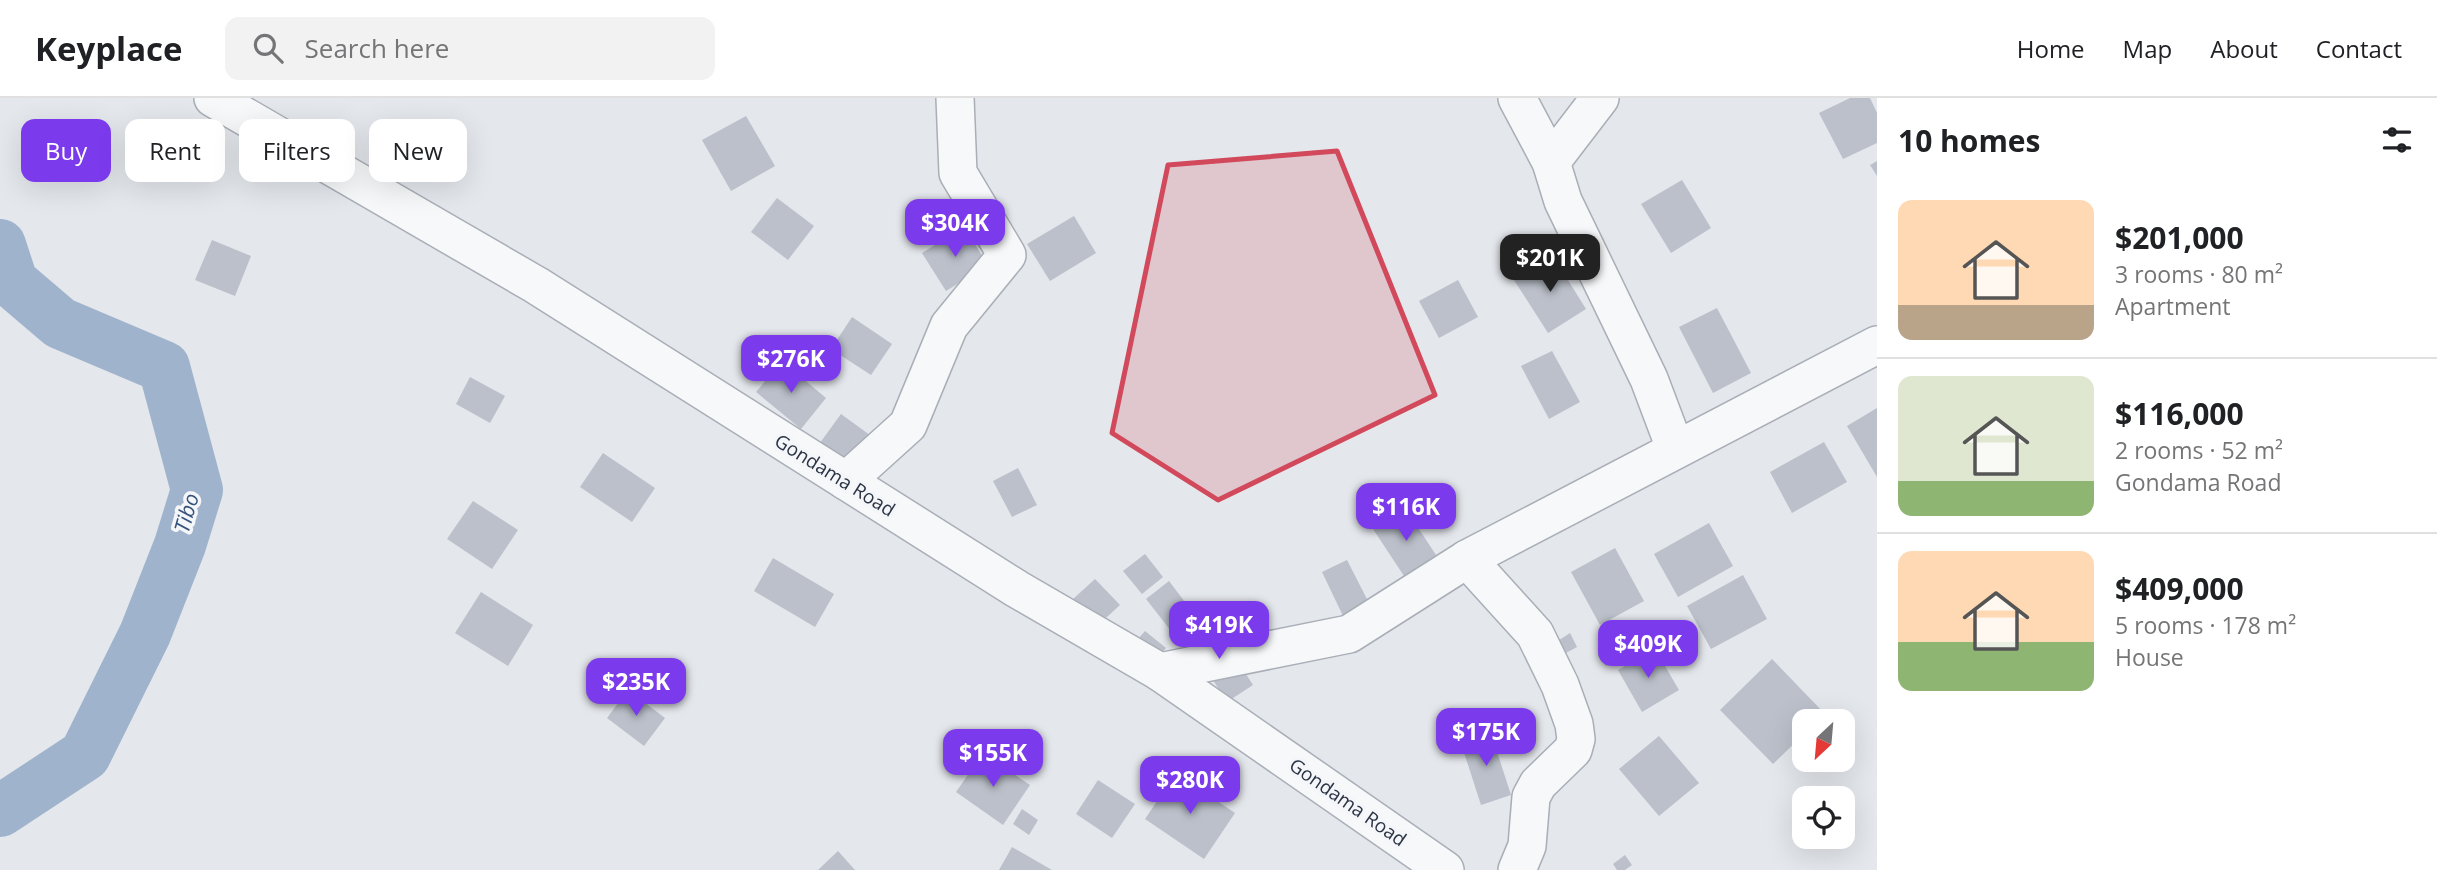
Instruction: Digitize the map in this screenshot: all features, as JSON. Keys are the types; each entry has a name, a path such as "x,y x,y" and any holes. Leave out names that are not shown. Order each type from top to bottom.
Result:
{"street":[{"name":"Gondama Road","path":"213,98 536,285 1017,589 1160,672 1445,870"},
{"path":"846,481 908,425 949,326 1007,255 958,173 955,98"},
{"path":"1517,98 1551,162 1563,201 1649,379 1675,449"},
{"path":"1551,162 1600,98"},
{"path":"1160,672 1349,634 1467,559 1877,345"},
{"path":"1467,559 1535,634 1560,685 1574,724 1576,739 1573,750 1538,784 1531,797 1527,846 1517,870"}],"highlighted area":[{"path":"1337,151 1435,395 1218,500 1112,433 1168,165"}],"building":[{"path":"1850,98 1870,98 1877,113 1877,143 1843,159 1819,113"},
{"path":"746,116 775,166 731,191 702,140"},
{"path":"1877,161 1877,176 1870,165"},
{"path":"1682,180 1711,228 1671,253 1641,204"},
{"path":"777,198 814,226 788,260 751,232"},
{"path":"1074,216 1096,253 1050,281 1027,244"},
{"path":"964,227 988,265 946,291 922,253"},
{"path":"212,240 251,256 235,296 195,280"},
{"path":"1553,256 1586,309 1548,333 1514,280"},
{"path":"1458,280 1478,317 1439,338 1419,301"},
{"path":"1717,308 1751,373 1713,393 1679,327"},
{"path":"852,317 892,344 871,375 831,349"},
{"path":"1552,351 1580,402 1549,419 1521,366"},
{"path":"782,361 826,398 801,429 756,392"},
{"path":"470,377 505,396 490,423 456,404"},
{"path":"1877,408 1877,477 1847,426"},
{"path":"841,414 885,446 861,479 817,447"},
{"path":"1824,442 1847,482 1792,513 1770,472"},
{"path":"603,453 655,488 632,522 580,487"},
{"path":"1018,468 1037,505 1012,517 993,481"},
{"path":"473,501 518,530 492,569 447,539"},
{"path":"1405,508 1438,558 1406,579 1373,529"},
{"path":"1709,523 1733,566 1678,597 1654,554"},
{"path":"1615,548 1644,601 1600,625 1571,572"},
{"path":"1145,554 1163,577 1142,594 1123,571"},
{"path":"773,558 834,594 815,627 754,591"},
{"path":"1347,560 1370,605 1344,618 1322,572"},
{"path":"1743,575 1767,619 1711,649 1687,606"},
{"path":"1095,579 1120,605 1085,637 1061,610"},
{"path":"1169,581 1194,614 1171,631 1146,599"},
{"path":"481,592 533,625 508,666 455,633"},
{"path":"1212,621 1253,685 1227,702 1186,638"},
{"path":"1649,622 1656,634 1606,666 1598,655"},
{"path":"1145,631 1166,648 1144,675 1122,657"},
{"path":"1570,633 1577,647 1564,654 1556,642"},
{"path":"1655,649 1679,690 1642,712 1618,670"},
{"path":"1772,659 1820,709 1792,709 1792,746 1773,764 1720,710"},
{"path":"628,690 665,718 644,746 607,718"},
{"path":"1490,730 1511,795 1481,805 1460,740"},
{"path":"1659,736 1699,783 1659,816 1619,769"},
{"path":"983,753 1030,785 1003,825 956,792"},
{"path":"1176,773 1235,813 1204,859 1145,819"},
{"path":"1098,780 1135,804 1112,838 1076,814"},
{"path":"1022,809 1038,820 1029,835 1013,824"},
{"path":"1012,847 1052,870 999,870"},
{"path":"838,851 855,870 818,870"},
{"path":"1625,855 1632,865 1625,870 1617,870 1613,864"}],"waterway":[{"name":"Tibo","path":"0,245 12,282 60,323 164,367 197,490 180,545 145,634 85,755 0,811"}]}
